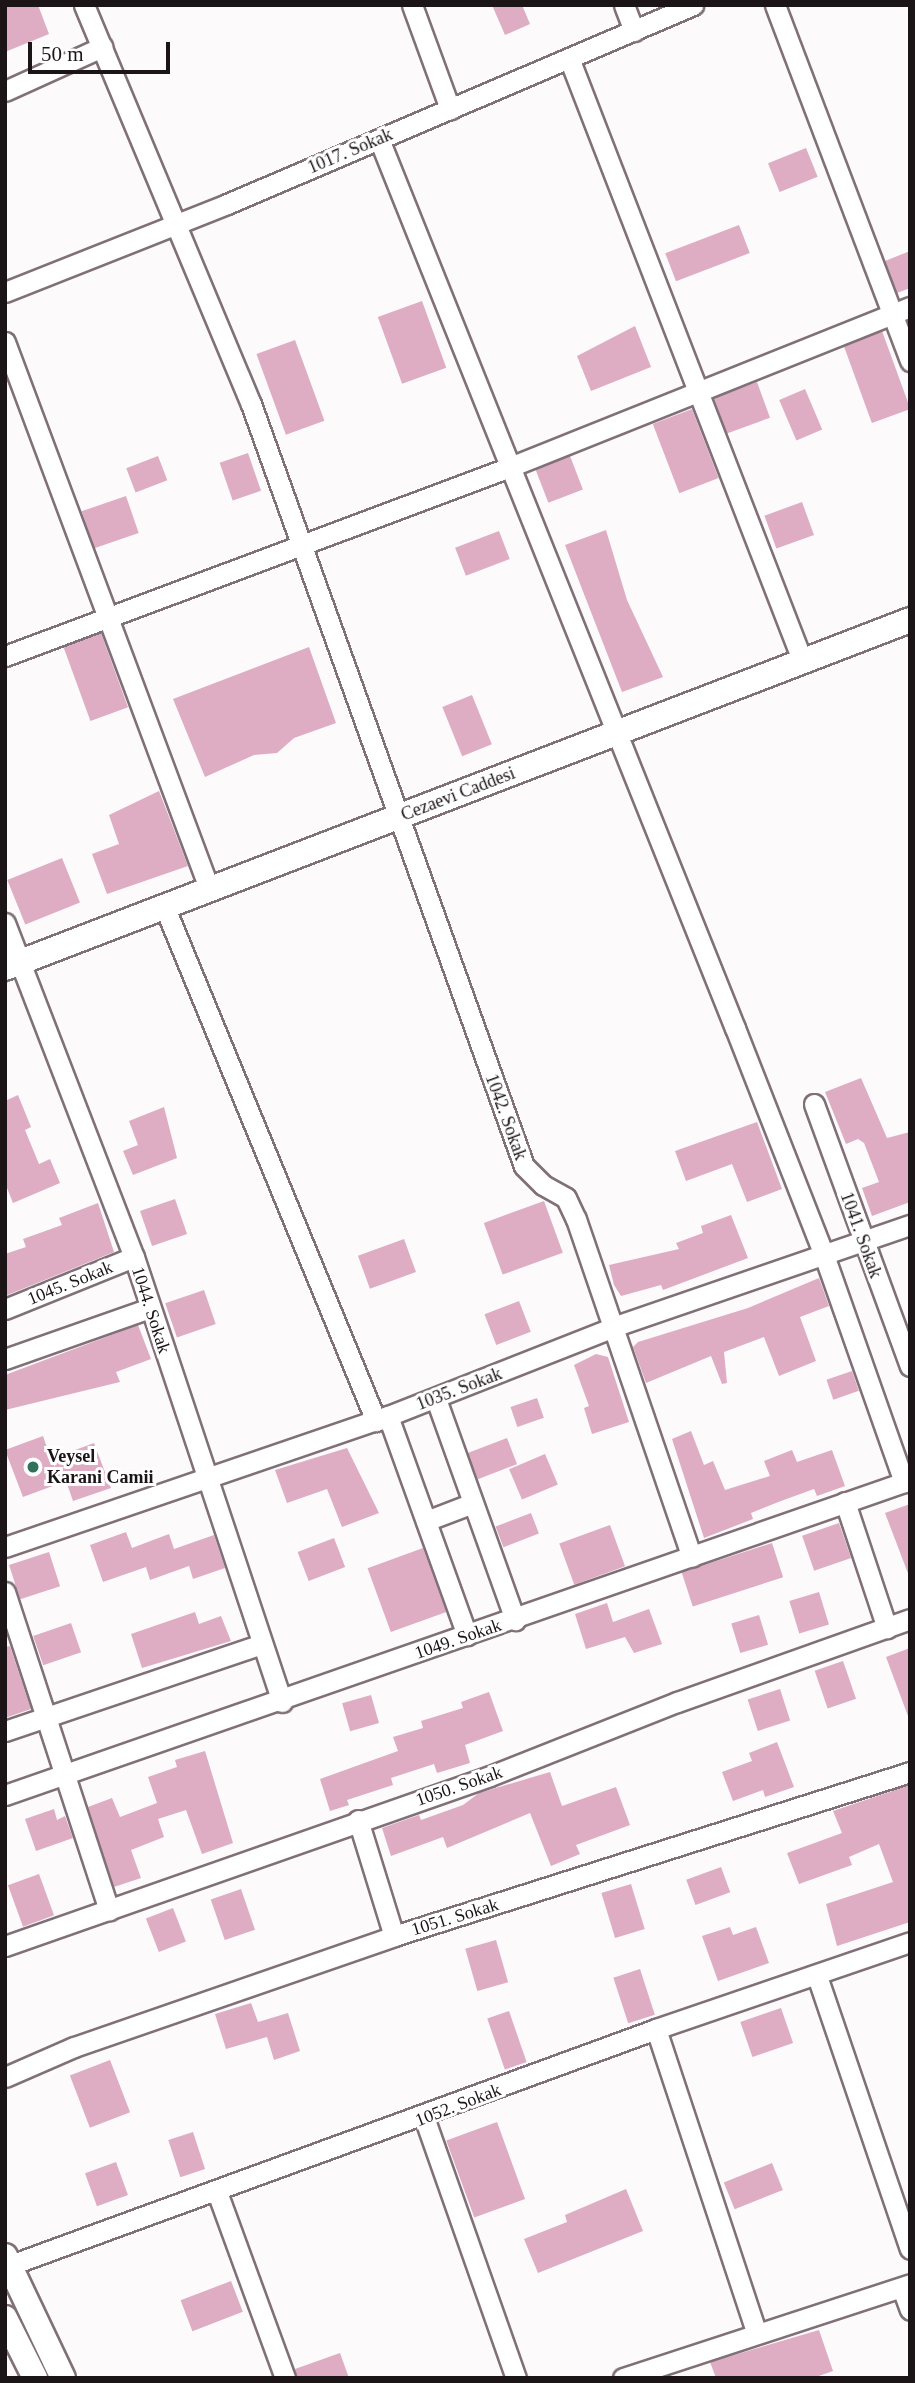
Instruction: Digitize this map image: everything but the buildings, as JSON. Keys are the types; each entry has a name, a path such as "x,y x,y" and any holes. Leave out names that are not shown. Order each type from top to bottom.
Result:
{"street":[{"name":"1042. Sokak","path":"84,5 251,404 303,543 397,818 524,1166 542,1185 566,1198 616,1326 692,1556"},
{"path":"412,5 450,108"},
{"path":"624,5 634,30"},
{"name":"1017. Sokak","path":"5,292 174,225 693,5"},
{"path":"775,5 901,310 910,360"},
{"path":"5,91 102,47"},
{"path":"569,58 802,660"},
{"path":"379,139 824,1255 907,1481"},
{"path":"5,656 510,467 901,310"},
{"path":"5,342 211,891"},
{"name":"Cezaevi Caddesi","path":"13,965 910,620"},
{"path":"165,908 426,1521 467,1635"},
{"name":"1044. Sokak","path":"5,923 13,965 134,1257 210,1475 282,1702"},
{"name":"1041. Sokak","path":"814,1104 910,1366"},
{"name":"1035. Sokak","path":"5,1547 210,1475 382,1419 616,1326 910,1225"},
{"name":"1045. Sokak","path":"5,1309 134,1257"},
{"path":"5,1359 150,1308"},
{"path":"436,1399 515,1620"},
{"name":"1049. Sokak","path":"5,1795 282,1702 907,1481"},
{"path":"426,1521 473,1503"},
{"path":"845,1503 887,1628"},
{"path":"5,1592 109,1910"},
{"name":"1050. Sokak","path":"5,1946 358,1820 490,1776 677,1702 910,1619"},
{"path":"5,1731 262,1644"},
{"name":"1051. Sokak","path":"5,2077 74,2047 394,1936 910,1772"},
{"path":"358,1820 394,1936"},
{"name":"1052. Sokak","path":"7,2262 217,2192 656,2029 910,1942"},
{"path":"817,1976 910,2249"},
{"path":"656,2029 756,2331"},
{"path":"425,2117 516,2378"},
{"path":"217,2192 285,2378"},
{"path":"7,2262 62,2378"},
{"path":"622,2378 756,2331 906,2286 910,2310"},
{"path":"5,2318 35,2378"}],"place":[{"name":"Veysel Karani Camii","path":"33,1467"}]}
